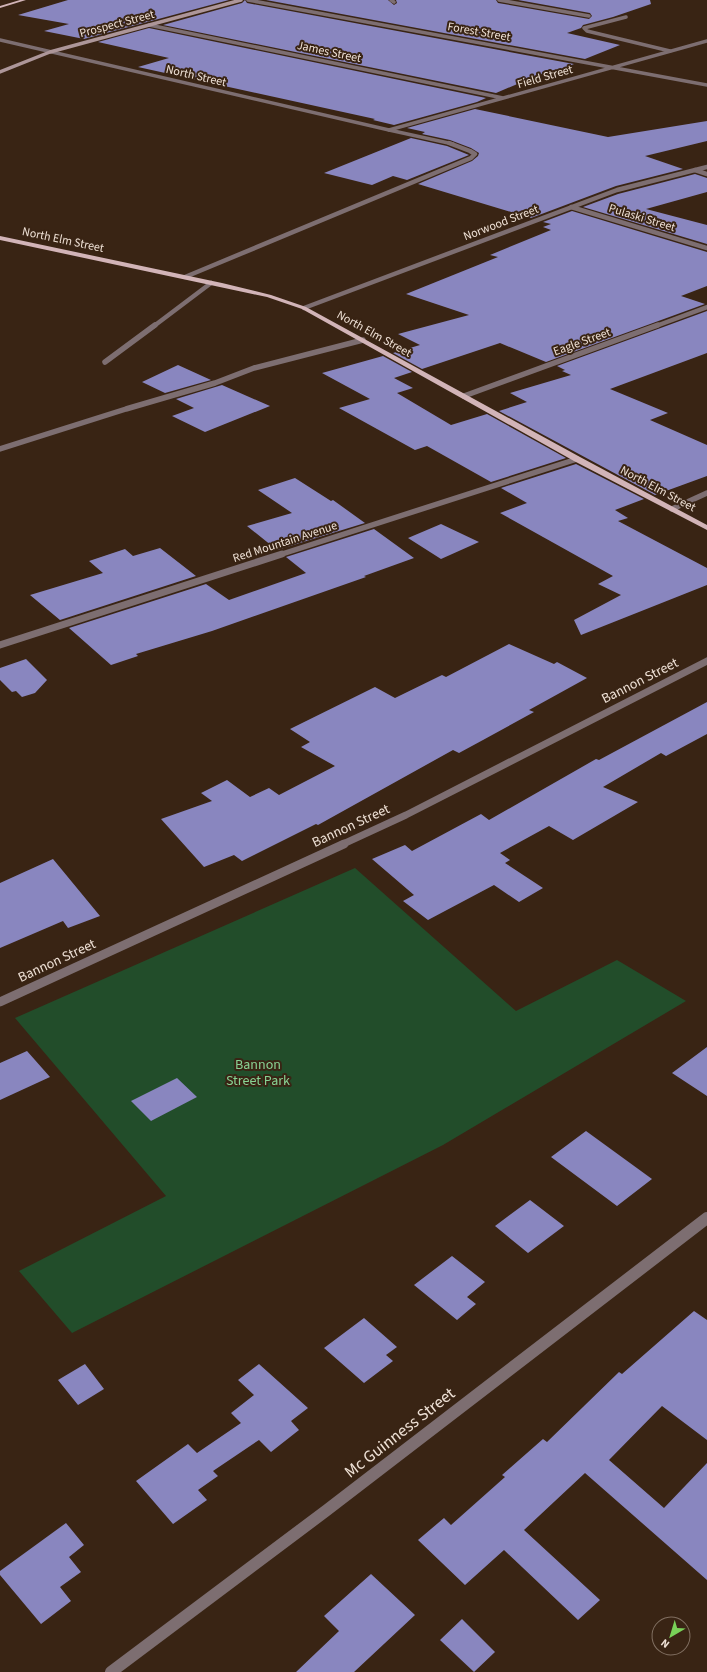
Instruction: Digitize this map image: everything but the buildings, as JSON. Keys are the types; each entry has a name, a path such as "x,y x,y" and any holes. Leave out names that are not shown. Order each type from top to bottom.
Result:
{"main road":[{"path":"0,7 24,0"},
{"name":"Prospect Street","path":"0,72 50,52 241,0"},
{"name":"North Elm Street","path":"0,238 269,296 304,308 577,459 707,528"}],"street":[{"name":"Forest Street","path":"248,0 707,85"},
{"path":"499,0 589,16"},
{"path":"626,17 584,28 587,31 670,51"},
{"name":"James Street","path":"149,25 505,98"},
{"name":"North Street","path":"0,40 460,146 473,151 475,154 471,158 185,277"},
{"name":"Field Street","path":"389,130 707,40"},
{"name":"Norwood Street","path":"304,308 618,190 707,167"},
{"path":"695,170 707,174"},
{"name":"Pulaski Street","path":"571,207 707,248"},
{"path":"105,362 211,283"},
{"name":"Eagle Street","path":"464,396 707,307"},
{"path":"0,449 126,408 215,383 254,368 363,340"},
{"name":"Red Mountain Avenue","path":"0,645 577,459"},
{"path":"672,509 707,493"},
{"name":"Bannon Street","path":"0,1002 406,815 707,661"},
{"name":"Mc Guinness Street","path":"111,1672 327,1510 707,1218"}],"green space":[{"name":"Bannon Street Park","path":"355,868 516,1011 617,960 686,1001 443,1145 72,1333 19,1271 166,1196 15,1018"}]}
